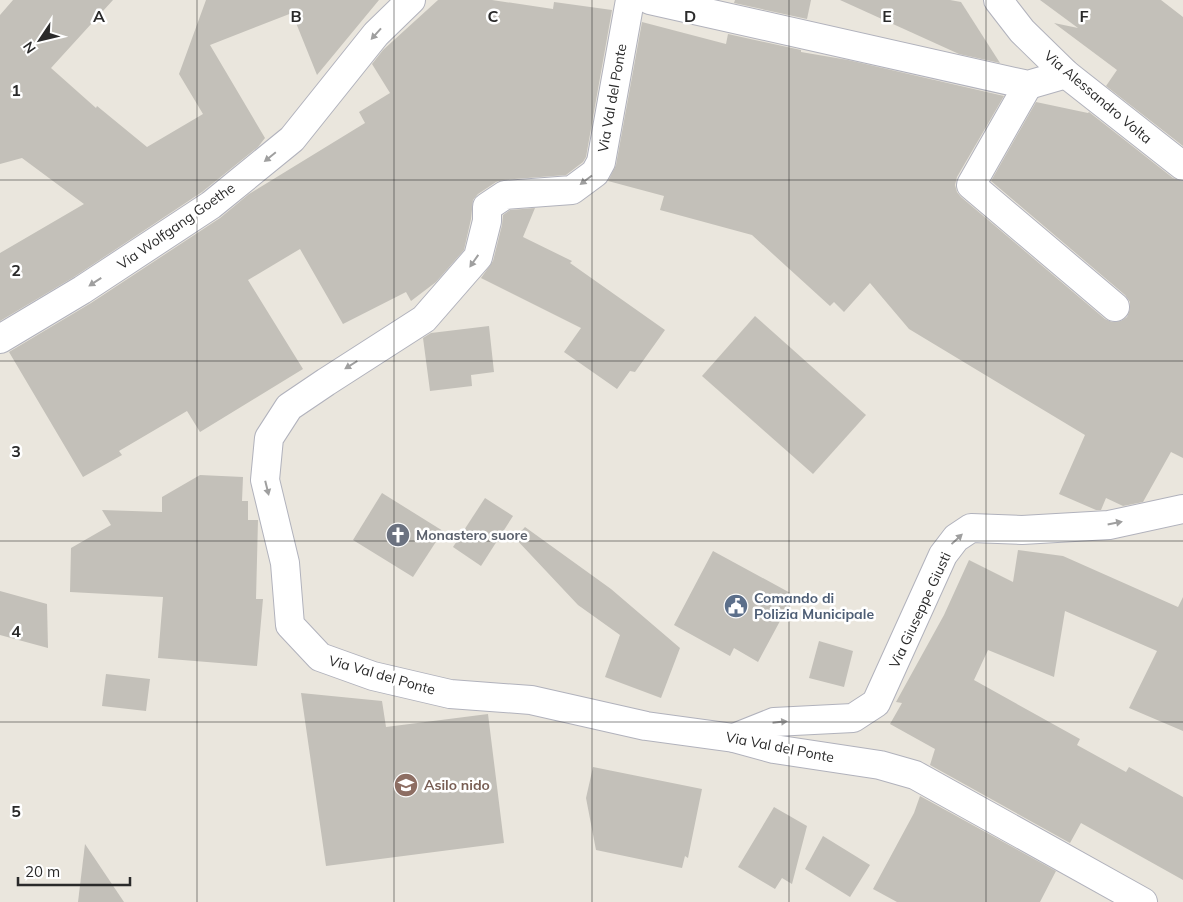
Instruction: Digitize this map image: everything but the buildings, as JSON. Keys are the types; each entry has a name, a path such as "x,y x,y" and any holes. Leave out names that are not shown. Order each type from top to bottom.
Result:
{"street":[{"name":"Via Wolfgang Goethe","path":"0,339 82,290 211,205 292,139 376,34 411,0"},
{"name":"Via Val del Ponte","path":"630,0 601,162 595,173 572,190 505,195 488,207 487,221 478,258 424,319 290,407 269,438 265,480 285,563 290,625 320,658 373,676 450,694 531,700 646,726 734,738 774,749 880,765 916,775 1143,902"},
{"path":"650,0 1028,86 1066,74"},
{"name":"Via Alessandro Volta","path":"998,0 1022,32 1066,74 1183,166"},
{"path":"1028,86 971,185 1115,307"},
{"name":"Via Giuseppe Giusti","path":"734,738 774,722 853,718 876,703 943,555 956,538 972,528 1022,530 1109,525 1183,509"}],"place":[{"name":"Monastero suore","path":"398,535"},
{"name":"Comando di Polizia Municipale","path":"736,606"},
{"name":"Asilo nido","path":"406,785"}]}
